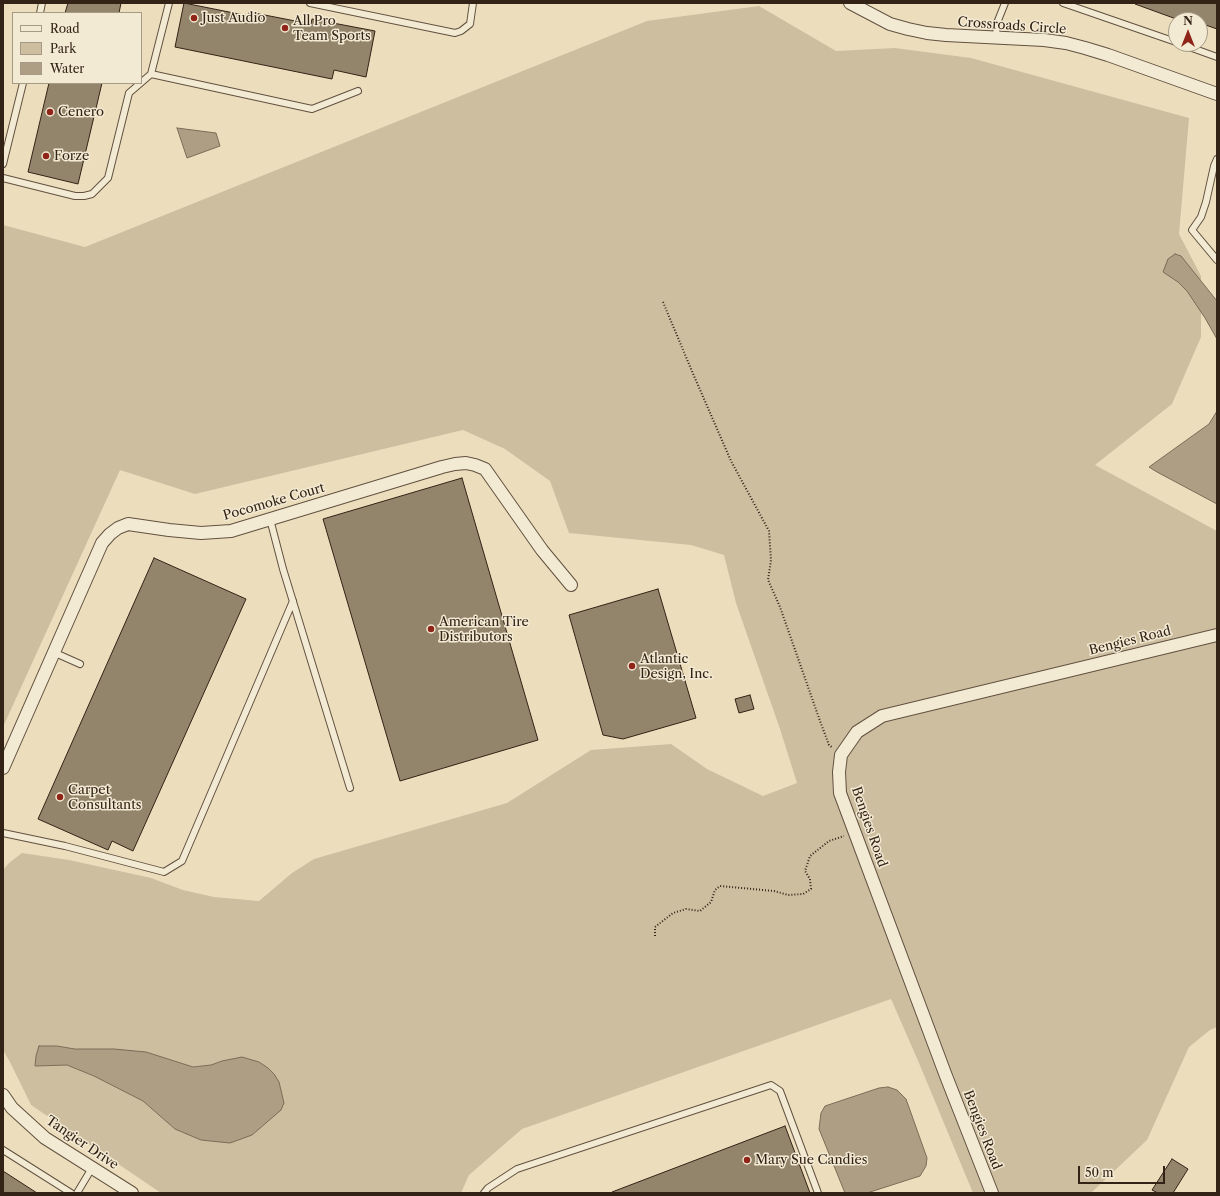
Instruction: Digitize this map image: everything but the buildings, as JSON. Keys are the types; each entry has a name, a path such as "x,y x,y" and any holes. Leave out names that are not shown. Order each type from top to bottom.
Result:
{"street":[{"name":"Crossroads Circle","path":"850,3 890,24 908,29 946,35 1044,40 1066,43 1108,54 1217,94"},
{"name":"Pocomoke Court","path":"3,768 102,543 118,528 128,524 201,533 231,531 442,467 466,463 485,469 542,550 571,585"},
{"name":"Bengies Road","path":"992,1193 946,1076 840,793 839,772 841,755 857,732 882,716 1217,635"},
{"name":"Tangier Drive","path":"3,1095 12,1108 45,1138 132,1193"}],"lane":[{"path":"142,82 151,74 169,3"},
{"path":"310,3 455,33 462,31 470,24 473,3"},
{"path":"996,37 997,23 1005,3"},
{"path":"1063,3 1168,39"},
{"path":"1205,52 1217,56"},
{"path":"151,74 312,109 358,91"},
{"path":"3,164 23,84"},
{"path":"3,178 75,196 92,194 108,178 129,93 139,84"},
{"path":"1217,159 1206,202 1201,216 1192,230 1217,260"},
{"path":"270,519 293,601 350,788"},
{"path":"3,833 65,846 164,872 182,861 293,601"},
{"path":"53,652 80,664"},
{"path":"484,1193 488,1188 517,1169 771,1085 780,1091 818,1193"},
{"path":"3,1150 71,1193"},
{"path":"77,1193 92,1168"}],"path":[{"path":"663,302 731,461 769,531 771,560 768,580 780,607 829,745 841,755"},
{"path":"656,936 655,927 673,913 686,909 700,911 711,902 715,890 720,886 774,891 788,895 803,894 810,889 810,879 804,871 810,856 830,842 855,833"}],"green space":[{"path":"759,6 836,51 895,48 971,58 1189,118 1179,234 1201,276 1201,337 1172,404 1095,465 1217,531 1217,1027 1210,1030 1189,1047 1147,1140 1091,1193 973,1193 891,999 522,1129 469,1175 461,1193 161,1193 31,1105 3,1050 3,870 9,863 22,853 69,860 151,878 183,890 214,897 259,901 292,873 314,859 507,803 591,750 671,744 707,769 763,796 797,783 780,729 736,603 724,555 691,545 569,533 550,481 505,449 463,430 195,494 120,470 3,727 3,225 85,247 647,21","holes":["57,1046 174,1062 193,1067 211,1065 222,1061 175,1129 143,1101 95,1076 67,1065 35,1066"]}],"water":[{"path":"177,128 216,133 220,146 187,158"},
{"path":"1175,254 1181,256 1217,301 1217,339 1187,291 1178,282 1163,272 1168,259"},
{"path":"1217,411 1217,504 1149,467 1209,424"},
{"path":"39,1046 57,1046 75,1049 114,1049 146,1052 193,1067 211,1065 242,1057 259,1062 274,1074 279,1082 284,1103 281,1110 252,1135 230,1143 201,1140 175,1129 143,1101 94,1076 67,1065 35,1066"},
{"path":"888,1087 897,1090 906,1099 927,1158 926,1166 920,1176 867,1193 845,1193 819,1129 821,1113 825,1106 879,1088"}],"place":[{"name":"Just Audio","path":"194,18"},
{"name":"All Pro Team Sports","path":"285,28"},
{"name":"Cenero","path":"50,112"},
{"name":"Forze","path":"46,156"},
{"name":"American Tire Distributors","path":"431,629"},
{"name":"Atlantic Design, Inc.","path":"632,666"},
{"name":"Carpet Consultants","path":"60,797"},
{"name":"Mary Sue Candies","path":"747,1160"}]}
